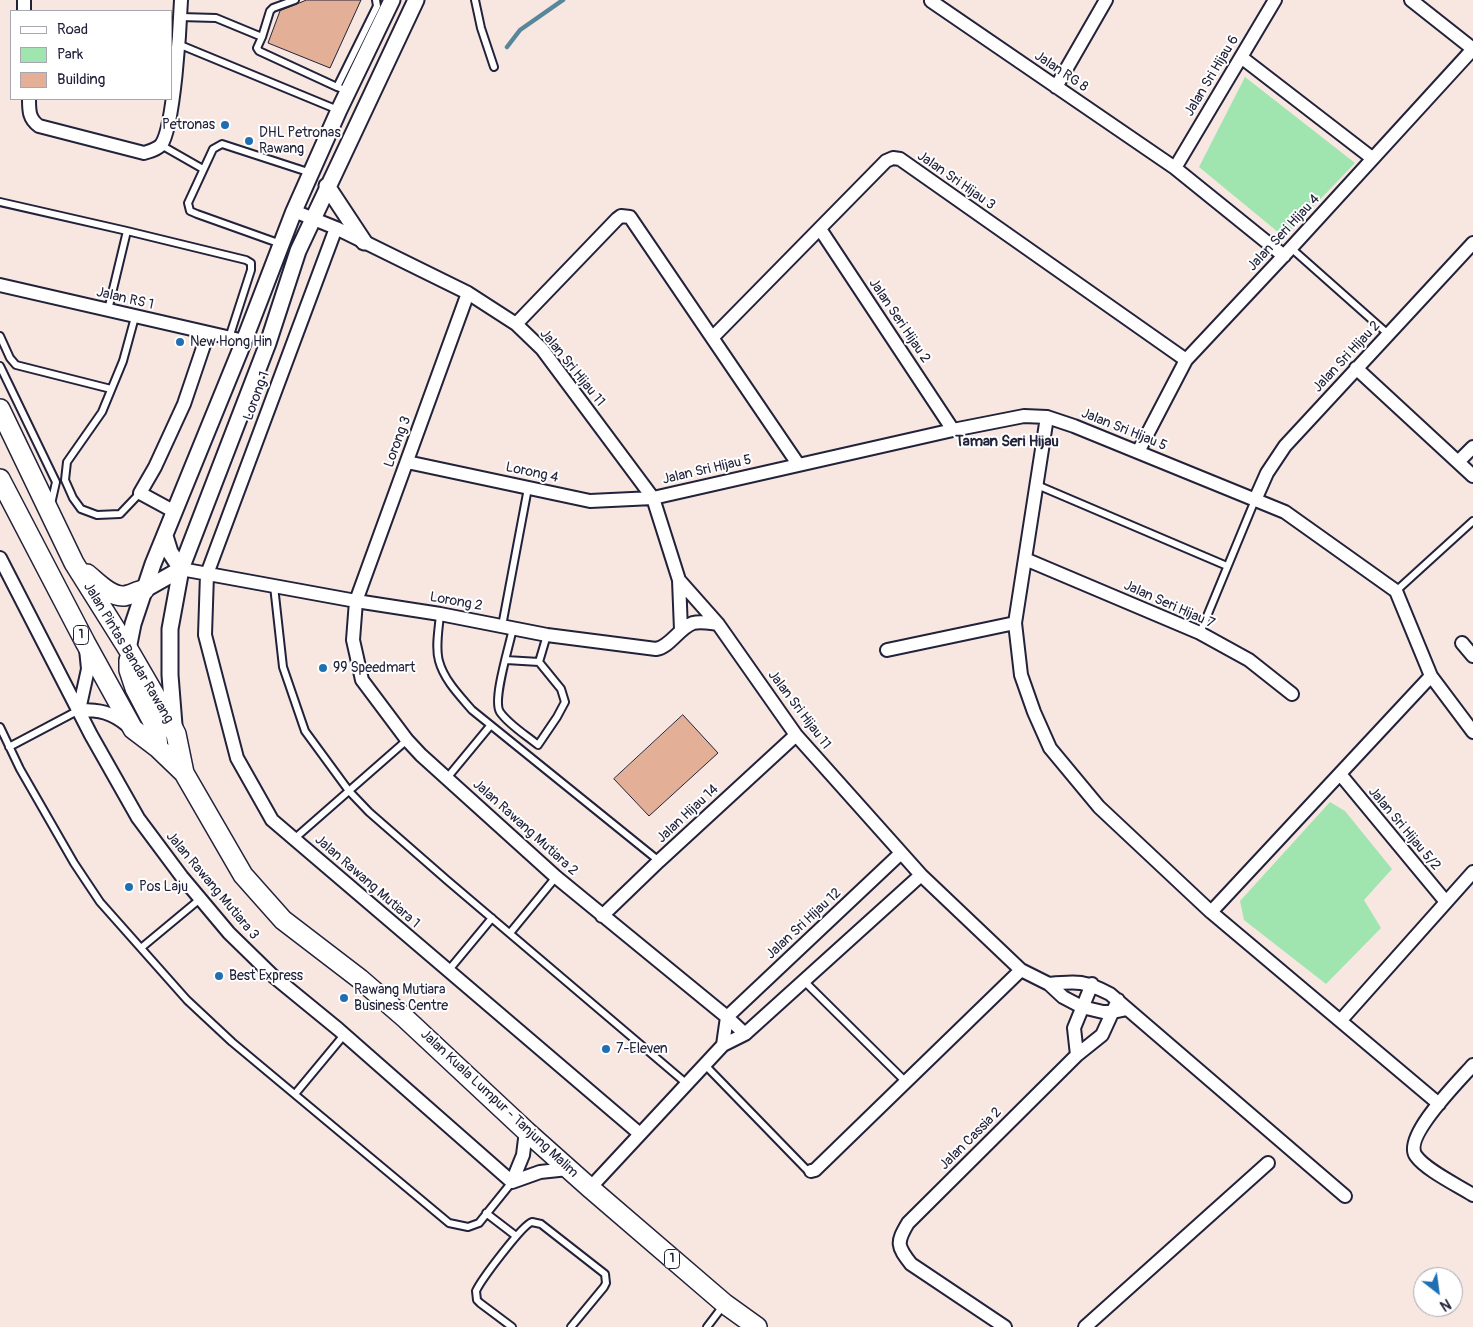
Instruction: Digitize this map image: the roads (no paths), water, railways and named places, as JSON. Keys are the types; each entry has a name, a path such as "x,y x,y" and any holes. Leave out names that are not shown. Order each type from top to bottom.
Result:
{"main road":[{"name":"Jalan Pintas Bandar Rawang","path":"0,409 74,563 128,649 176,734 184,773"},
{"name":"Jalan Pintas Bandar Rawang","path":"0,479 133,730 158,748 184,773"},
{"path":"74,563 112,593 126,596 144,590"},
{"path":"128,649 129,670 135,688 156,728 158,748"},
{"name":"Jalan Kuala Lumpur - Tanjung Malim","path":"184,773 208,818 243,875 283,920 360,979 590,1188 724,1304 757,1327"}],"street":[{"path":"172,92 181,0"},
{"path":"128,649 133,624 144,590 294,211 339,110 343,89 392,0"},
{"path":"176,734 170,675 170,629 182,569 268,343 298,251 416,0"},
{"path":"1056,87 1106,0"},
{"name":"Jalan Sri Hijau 6","path":"1175,168 1275,0"},
{"path":"1410,0 1473,49"},
{"name":"Jalan RG 8","path":"931,1 1175,168 1288,252"},
{"name":"Jalan Seri Hijau 4","path":"1138,452 1186,360 1288,252 1473,49"},
{"path":"1241,58 1372,158"},
{"path":"29,100 29,112 33,122 39,126 144,153 154,150 161,144 168,124 171,100"},
{"name":"Jalan Sri Hijau 3","path":"713,338 886,161 897,158 1186,360"},
{"path":"327,186 364,242"},
{"name":"Jalan Sri Hijau 11","path":"294,211 336,228 468,293 516,324 542,349 654,498 680,580 681,630"},
{"path":"516,324 617,219 626,216 630,217 634,220 798,464"},
{"name":"Lorong 1","path":"207,574 336,228"},
{"name":"Jalan Seri Hijau 2","path":"820,229 953,430"},
{"name":"Jalan Sri Hijau 2","path":"1255,500 1266,472 1285,446 1473,243"},
{"name":"Jalan RS 1","path":"0,286 244,341"},
{"name":"Lorong 3","path":"356,601 468,293"},
{"path":"175,512 140,494 184,404 208,333"},
{"path":"1356,368 1473,476"},
{"name":"Jalan Sri Hijau 5","path":"654,498 953,430 1024,416 1047,417 1074,426 1285,512 1396,591"},
{"path":"1047,417 1015,623 1021,675 1034,712 1050,748 1099,807 1211,912 1439,1104"},
{"path":"1458,461 1473,447"},
{"name":"Lorong 4","path":"406,462 590,501 654,498"},
{"path":"165,536 170,552 182,569"},
{"name":"Jalan Rawang Mutiara 3","path":"0,558 138,818 200,899 228,933 272,975 344,1034 512,1182"},
{"name":"Jalan Seri Hijau 7","path":"1025,559 1200,633 1249,660 1292,694"},
{"path":"144,590 182,569"},
{"name":"Lorong 2","path":"182,569 356,601 440,614 546,635 658,649 663,647 681,630 694,623 718,624"},
{"name":"Jalan Rawang Mutiara 1","path":"207,574 205,635 237,758 272,820 640,1134"},
{"name":"Jalan Sri Hijau 11","path":"680,580 718,624 796,735 921,875 1021,970 1050,984 1063,997 1082,1007 1102,1012 1113,1012 1123,1005"},
{"path":"1396,591 1431,676 1473,732"},
{"name":"Jalan Rawang Mutiara 2","path":"356,601 354,640 362,680 407,740 421,755 556,877 727,1017 745,1034"},
{"path":"887,650 1015,623"},
{"path":"85,642 88,668 79,710 99,710 116,716 133,730"},
{"path":"1462,643 1473,656"},
{"path":"1211,912 1431,676"},
{"name":"Jalan Hijau 14","path":"602,916 796,735"},
{"name":"Jalan Sri Hijau 5/2","path":"1340,774 1446,902"},
{"name":"Jalan Sri Hijau 12","path":"727,1017 901,853"},
{"path":"1341,1020 1473,872"},
{"path":"590,1188 723,1045 745,1034 921,875"},
{"path":"811,1171 815,1170 1021,970"},
{"path":"1050,984 1072,981 1092,984 1123,1005 1345,1196"},
{"path":"1077,1055 1074,1028 1092,984"},
{"name":"Jalan Cassia 2","path":"1005,1327 911,1264 900,1251 900,1236 908,1223 1077,1055 1102,1035 1113,1012"},
{"path":"723,1045 727,1017"},
{"path":"1473,1065 1420,1129 1414,1144 1414,1154 1424,1164 1473,1195"},
{"path":"512,1182 523,1155 526,1131"},
{"path":"1085,1327 1268,1163"},
{"path":"512,1182 540,1172 568,1168"}],"lane":[{"path":"295,0 273,8 270,11 257,48 259,51 343,89 377,6 376,0"},
{"path":"475,0 481,28 494,67"},
{"path":"180,17 216,18 262,37"},
{"path":"178,44 339,110"},
{"path":"161,144 203,170"},
{"path":"281,244 190,211 188,202 213,149 222,144 311,173"},
{"path":"0,202 127,231 251,263 251,270 229,338"},
{"path":"108,310 127,231"},
{"path":"1288,252 1388,334"},
{"path":"135,317 123,360 102,412 67,462 65,480 73,498 81,509 97,515 120,514 140,494"},
{"path":"0,336 10,358 16,365 111,389"},
{"path":"0,366 56,482 50,512"},
{"path":"1036,485 1227,566"},
{"path":"506,660 539,662 561,689 565,702 538,745 514,726 499,710 497,697 506,660 508,627 528,488"},
{"path":"1200,633 1255,500"},
{"path":"1396,591 1473,521"},
{"path":"274,586 284,668 305,730 349,791 369,812 687,1084"},
{"path":"440,614 438,636 439,661 451,684 472,710 659,861"},
{"path":"539,662 546,635"},
{"path":"9,747 79,710"},
{"path":"447,778 490,726"},
{"path":"0,727 20,769 74,863 100,902 187,1000 232,1042 449,1223 468,1226 478,1223 512,1182"},
{"path":"294,839 407,740"},
{"path":"510,933 556,877"},
{"path":"141,948 200,899"},
{"path":"448,971 492,918"},
{"path":"804,981 906,1082"},
{"path":"296,1094 344,1034"},
{"path":"705,1065 807,1170 811,1171"},
{"path":"486,1213 516,1236"},
{"path":"512,1327 480,1303 475,1295 477,1287 516,1236 529,1223 537,1222 605,1274 604,1287 571,1327"},
{"path":"707,1327 724,1304"}],"waterway":[{"path":"507,47 520,30 563,0"}],"place":[{"name":"Petronas","path":"225,125"},
{"name":"DHL Petronas Rawang","path":"249,141"},
{"name":"New Hong Hin","path":"180,342"},
{"name":"99 Speedmart","path":"323,668"},
{"name":"Pos Laju","path":"129,887"},
{"name":"Best Express","path":"219,976"},
{"name":"Rawang Mutiara Business Centre","path":"344,998"},
{"name":"7-Eleven","path":"606,1049"}],"district":[{"name":"Taman Seri Hijau","path":"1007,442"}]}
